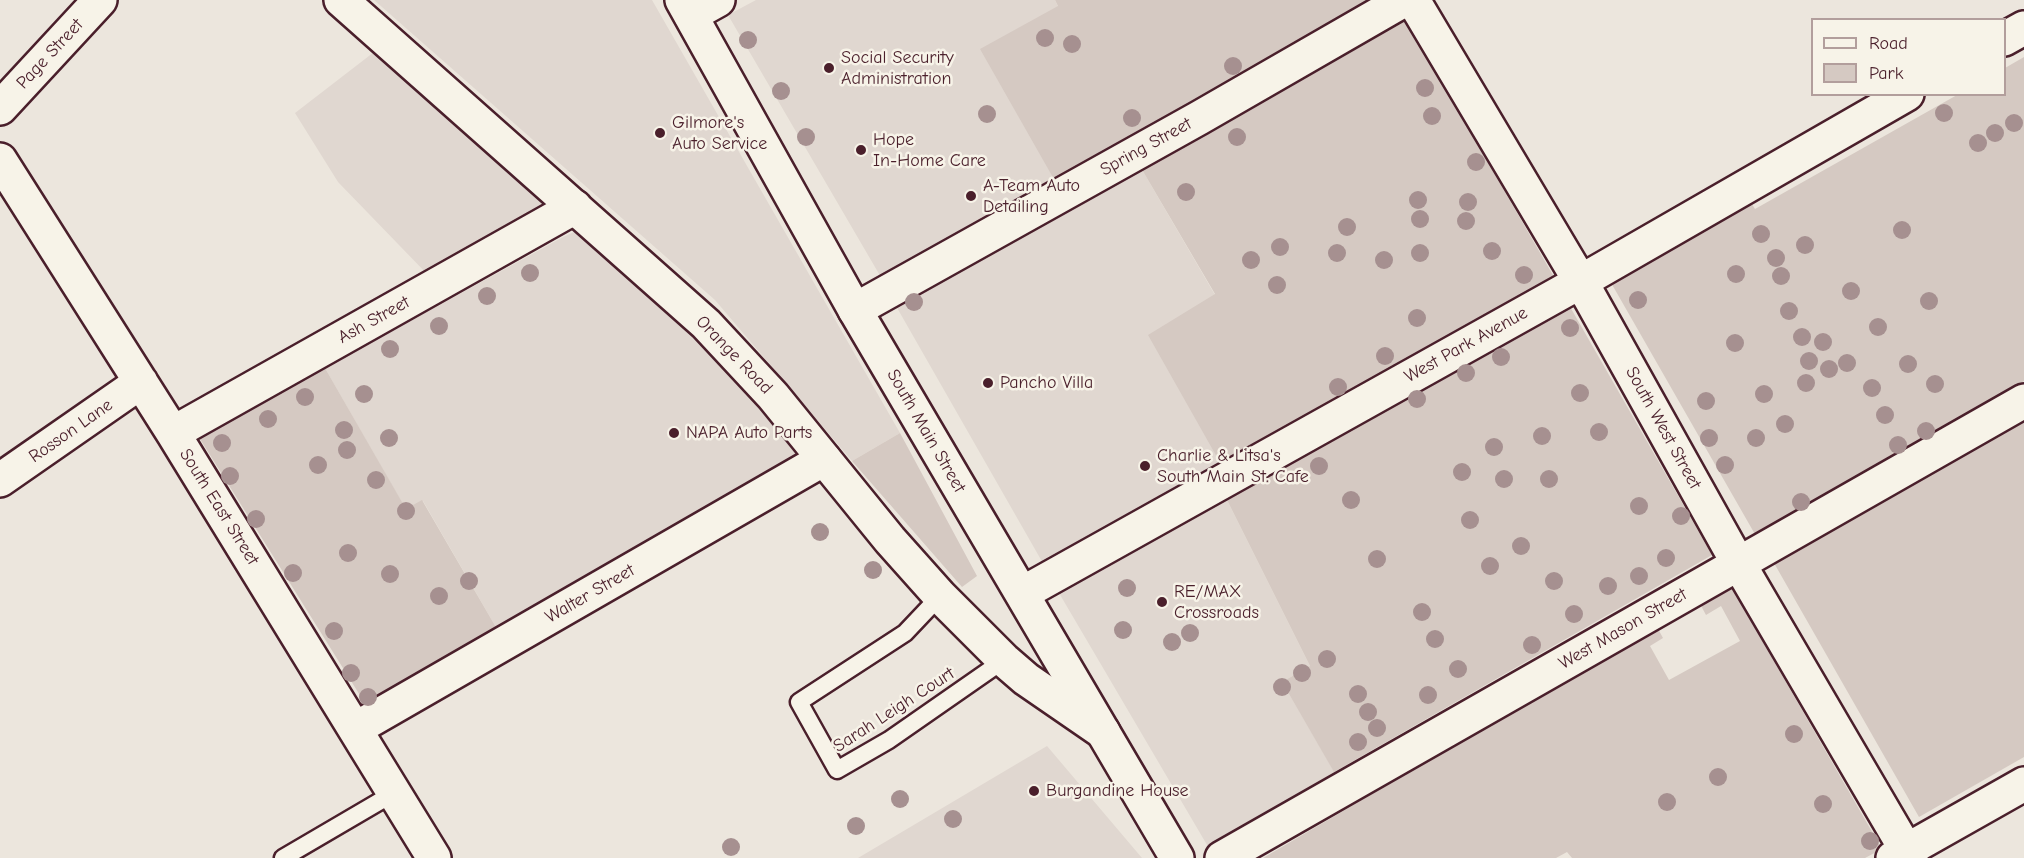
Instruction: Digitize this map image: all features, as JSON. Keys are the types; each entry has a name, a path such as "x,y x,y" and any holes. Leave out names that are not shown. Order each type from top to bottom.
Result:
{"street":[{"name":"Page Street","path":"0,108 100,0"},
{"name":"Orange Road","path":"341,0 706,324 773,396 890,540 940,596 1004,660 1041,690 1103,732"},
{"name":"Spring Street","path":"855,310 1190,123 1404,0"},
{"name":"South West Street","path":"1413,0 1580,282 1903,856"},
{"name":"South Main Street","path":"697,5 855,310 1178,858"},
{"path":"2006,38 2024,28"},
{"name":"West Park Avenue","path":"1023,593 1580,282 1904,96"},
{"name":"South East Street","path":"0,160 173,433 434,858"},
{"name":"Ash Street","path":"173,433 575,207"},
{"name":"Rosson Lane","path":"0,480 141,382"},
{"name":"West Mason Street","path":"1222,858 2024,400"},
{"name":"Walter Street","path":"355,729 824,459"},
{"path":"1903,856 2024,784"}],"lane":[{"name":"Sarah Leigh Court","path":"940,596 905,633 799,702 837,770 889,740 1004,660"},
{"path":"283,858 394,793"}],"shaded area":[{"path":"374,0 652,0 900,433 852,461 715,300"},
{"path":"756,0 1055,0 1058,6 1055,181 882,279 728,15"},
{"path":"378,49 549,201 546,211 429,276 338,182 295,113"},
{"path":"1141,168 1215,295 1222,466 1044,565 896,306"},
{"path":"581,229 688,323 801,455 497,629 423,501 406,510 325,368"},
{"path":"1227,500 1310,666 1282,682 1337,776 1210,850 1059,593"},
{"path":"1047,746 1142,858 858,858"}],"green space":[{"path":"1055,0 1377,0 1055,181 980,49 1058,6"},
{"path":"1406,20 1554,277 1222,466 1148,335 1215,294 1141,168"},
{"path":"2024,57 2024,381 1756,536 1610,281 1750,201 1755,209 1955,96 2006,96 2006,67"},
{"path":"1569,305 1712,555 1334,772 1282,682 1310,666 1227,500"},
{"path":"325,368 406,509 422,500 497,629 366,705 200,439"},
{"path":"2024,418 2024,757 1919,817 1774,563"},
{"path":"900,433 977,576 962,587 852,461"},
{"path":"1729,583 1882,849 1865,858 1572,858 1567,852 1556,858 1263,858 1657,627 1663,638 1650,646 1669,680 1740,641 1721,606 1706,615 1699,602"}],"place":[{"name":"Social Security Administration","path":"829,68"},
{"name":"Gilmore's Auto Service","path":"660,133"},
{"name":"Hope In-Home Care","path":"861,150"},
{"name":"A-Team Auto Detailing","path":"971,196"},
{"name":"Pancho Villa","path":"988,383"},
{"name":"NAPA Auto Parts","path":"674,433"},
{"name":"Charlie & Litsa's South Main St. Cafe","path":"1145,466"},
{"name":"RE/MAX Crossroads","path":"1162,602"},
{"name":"Burgandine House","path":"1034,791"}]}
